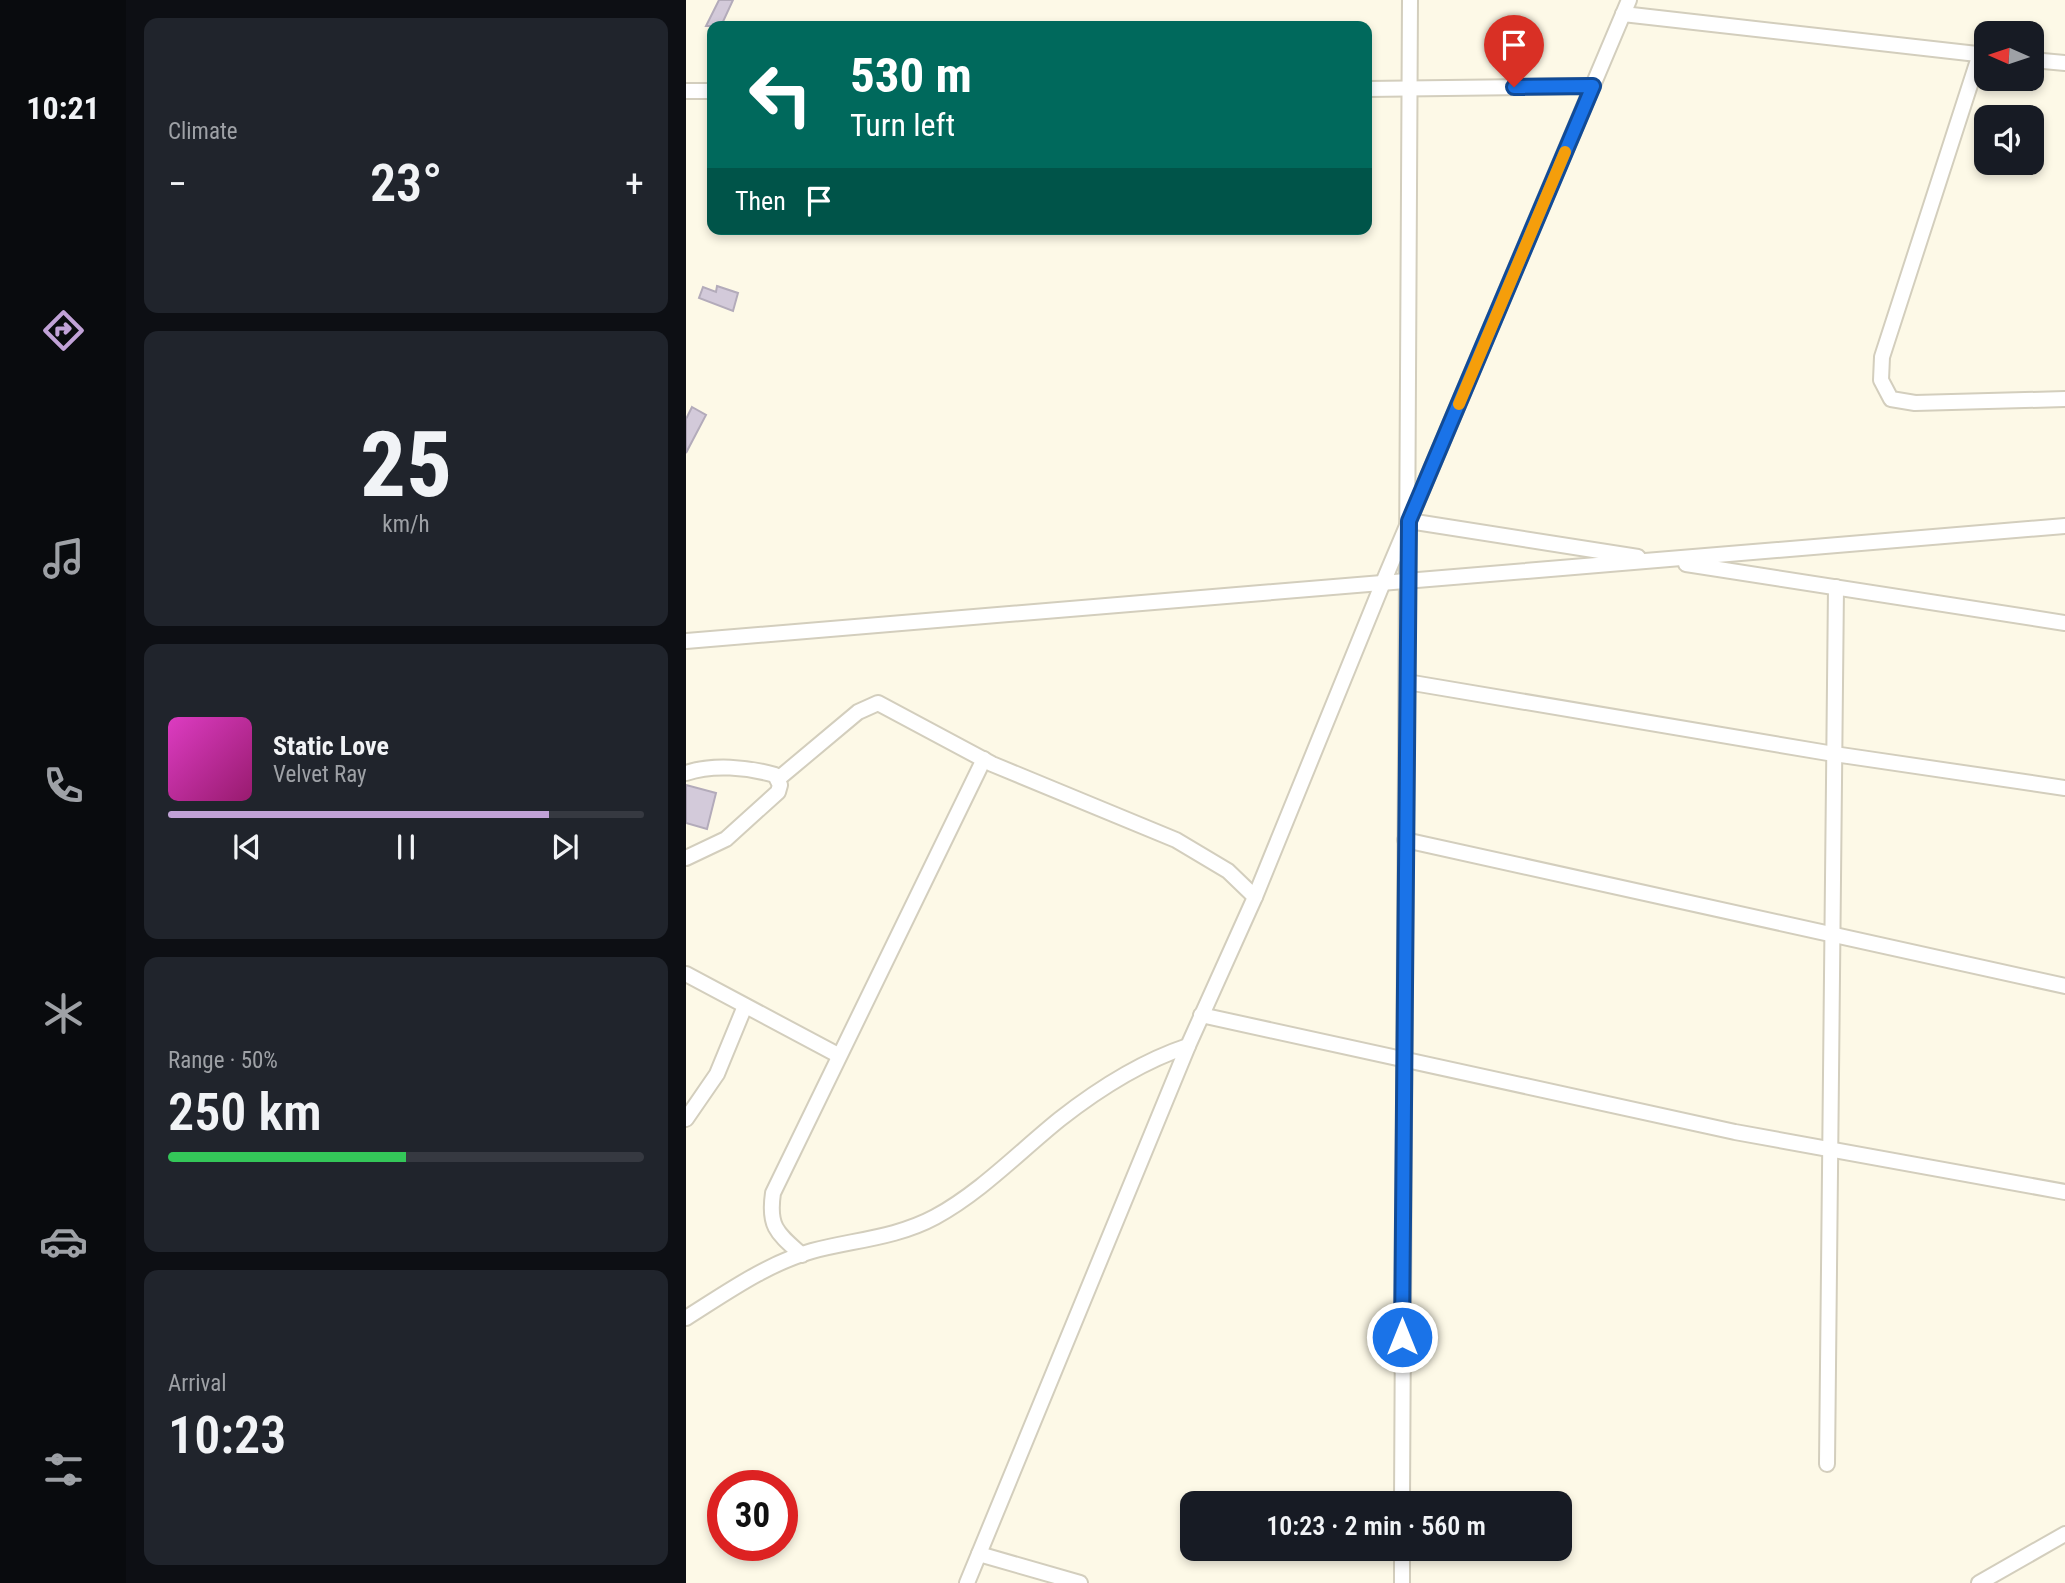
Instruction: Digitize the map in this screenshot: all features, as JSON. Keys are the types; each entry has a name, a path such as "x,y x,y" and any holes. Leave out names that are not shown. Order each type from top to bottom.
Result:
{"street":[{"path":"1402,1491 1402,1059 1409,583 1410,0"},
{"path":"967,1583 1188,1046 1255,897 1382,585 1626,7 1974,53"},
{"path":"2044,61 2065,63"},
{"path":"1974,81 1882,357 1881,380 1891,399 1915,403 2065,399"},
{"path":"1372,89 1593,86"},
{"path":"686,90 707,91"},
{"path":"1409,521 2065,623"},
{"path":"686,640 1409,583 2065,526"},
{"path":"1827,1465 1836,587"},
{"path":"1408,682 1834,754 2065,788"},
{"path":"778,779 858,712 878,703 984,759 1176,840 1227,871 1255,897"},
{"path":"802,1255 779,1235 770,1216 773,1193 984,759"},
{"path":"686,773 705,767 768,774 778,779"},
{"path":"686,858 726,839 778,792 778,779"},
{"path":"1405,840 2065,986"},
{"path":"686,974 838,1055"},
{"path":"686,1119 717,1074 745,1006"},
{"path":"1201,1015 1735,1132 1830,1147 2065,1192"},
{"path":"686,1318 758,1274 802,1255 884,1237 934,1218 976,1190 1062,1118 1146,1063 1188,1046"},
{"path":"1979,1583 2065,1534"},
{"path":"979,1554 1080,1583"},
{"path":"1402,1561 1402,1583"}],"building":[{"path":"719,0 733,0 723,21 708,21"},
{"path":"717,286 738,293 733,311 699,298 703,287 716,292"},
{"path":"692,407 706,415 686,453 686,419"},
{"path":"686,785 716,793 707,829 686,823"}],"slow traffic":[{"path":"1459,404 1565,152"}],"route":[{"path":"1402,1337 1402,1059 1409,521 1593,86 1514,87"}]}
